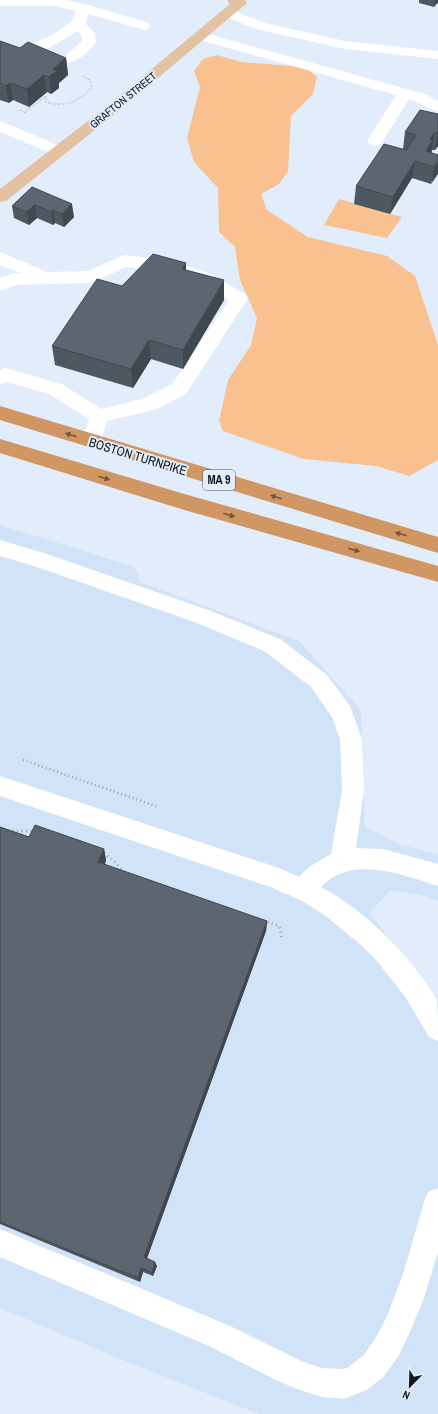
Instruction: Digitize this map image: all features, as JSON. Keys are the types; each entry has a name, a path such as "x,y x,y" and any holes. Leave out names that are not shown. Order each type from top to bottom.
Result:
{"highway":[{"name":"BOSTON TURNPIKE","path":"0,413 438,545"},
{"name":"MA 9","path":"0,446 181,501 438,574"}],"main road":[{"name":"GRAFTON STREET","path":"0,197 201,36 237,4"}],"street":[{"path":"0,2 55,2 84,8 144,26"},
{"path":"237,4 261,26 331,42 438,55"},
{"path":"29,50 57,38 77,24 84,8"},
{"path":"69,59 89,42 88,33 77,24"},
{"path":"201,36 405,93 420,98 438,107"},
{"path":"375,142 405,93"},
{"path":"0,126 59,151"},
{"path":"0,144 15,132"},
{"path":"0,258 47,278"},
{"path":"0,285 14,278 91,277 124,261 169,266 206,278 239,298 179,389 150,404 99,416 55,389 2,372"},
{"path":"92,441 99,416"},
{"path":"0,548 40,560 204,618 272,645 319,681 342,713 351,739 353,791 342,860"},
{"path":"0,786 279,879 315,896 346,918 388,956 412,984 426,1005 438,1028"},
{"path":"303,890 318,872 342,860 358,857 402,864 438,876"},
{"path":"0,1243 240,1345 281,1368 333,1384 349,1383 361,1378 380,1359 395,1332 414,1284 438,1202"}],"path":[{"path":"20,110 25,112 46,96 46,102 55,106 65,106 78,101 92,87 89,78 75,73"},
{"path":"23,760 156,806"},
{"path":"4,830 36,830 43,833"},
{"path":"96,851 104,853 125,875"},
{"path":"257,918 279,926 282,938"}],"shaded area":[{"path":"217,55 241,62 305,67 317,77 313,94 291,116 288,171 279,184 261,194 267,210 308,237 387,256 415,276 438,345 438,460 409,476 376,466 304,459 223,431 219,421 228,380 251,345 257,318 240,280 235,247 219,232 218,188 194,162 187,138 200,87 194,71 203,59"},
{"path":"339,199 402,217 387,238 324,225"},
{"path":"0,525 135,567 140,582 299,641 361,710 365,827 398,844 438,854 438,901 421,895 390,890 370,913 438,1004 438,1414 259,1414 118,1358 0,1308"}],"building":[{"path":"0,41 20,48 28,42 66,58 53,69 57,71 49,77 44,75 27,89 10,83 6,86 0,83"},
{"path":"420,110 438,114 438,132 434,133 430,139 433,140 426,151 438,155 438,161 434,167 415,161 393,197 356,186 384,144 406,150 416,135 405,132"},
{"path":"32,187 72,204 62,214 53,210 51,212 35,205 27,212 12,206"},
{"path":"153,254 186,263 182,269 224,280 183,350 149,340 131,369 52,346 97,279 122,286"},
{"path":"35,825 104,849 98,862 267,921 144,1257 155,1262 152,1273 141,1268 138,1278 0,1222 0,827 29,837"}]}
